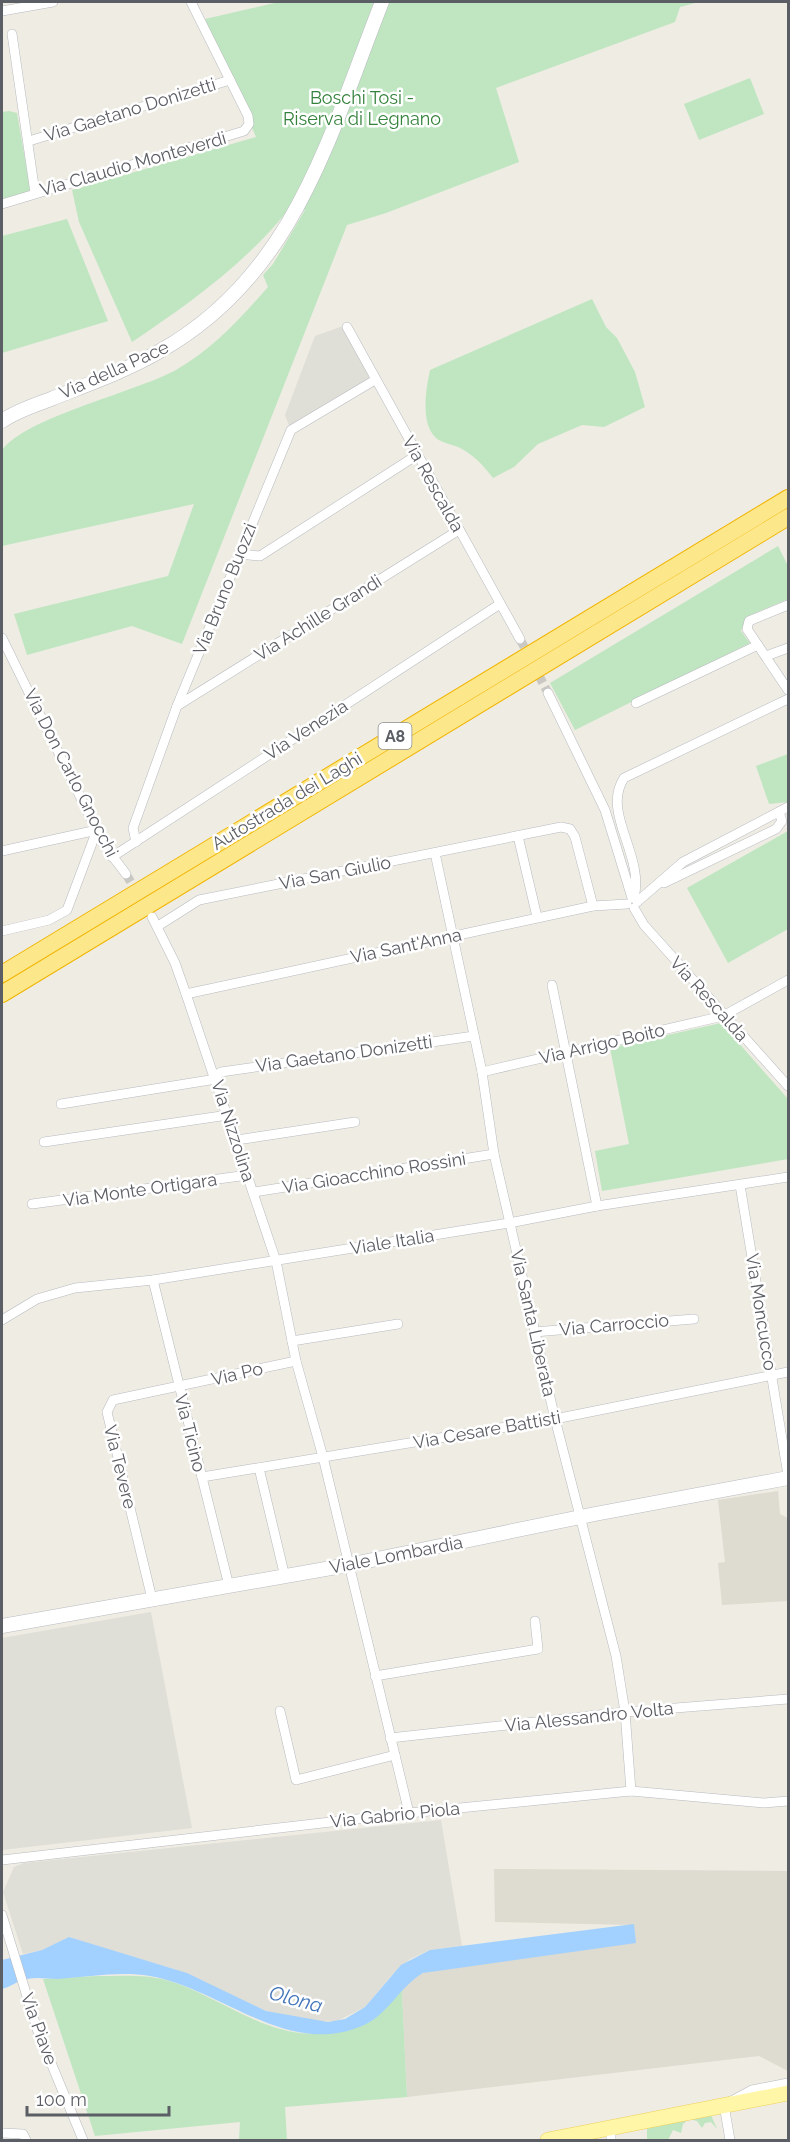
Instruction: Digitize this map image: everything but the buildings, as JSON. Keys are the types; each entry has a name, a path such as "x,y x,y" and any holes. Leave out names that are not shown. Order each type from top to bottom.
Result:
{"highway":[{"name":"Autostrada dei Laghi","path":"2,974 789,498"},
{"name":"Autostrada dei Laghi","path":"2,994 789,518"}],"main road":[{"path":"548,2140 611,2134 724,2104 789,2093"}],"street":[{"path":"2,11 53,2"},
{"name":"Via Claudio Monteverdi","path":"2,204 244,131 249,120 191,2"},
{"name":"Via della Pace","path":"4,417 120,372 154,355 200,325 243,285 280,238 304,195 382,2"},
{"path":"12,34 35,193"},
{"name":"Via Gaetano Donizetti","path":"29,141 230,80"},
{"name":"Via Rescalda","path":"347,327 520,639"},
{"name":"Via Bruno Buozzi","path":"136,842 134,828 177,706 291,430 375,380"},
{"path":"239,554 261,556 417,455"},
{"name":"Via Achille Grandi","path":"177,706 459,530"},
{"name":"Via Venezia","path":"112,857 500,604"},
{"path":"789,605 749,621 747,629 789,690"},
{"name":"Via Don Carlo Gnocchi","path":"2,638 97,830 112,857 126,874"},
{"path":"636,703 758,645"},
{"path":"766,656 789,648"},
{"name":"Via Rescalda","path":"548,693 605,810 633,902 644,924 723,1016 786,1080"},
{"path":"633,902 637,873 621,823 616,797 617,788 624,778 789,699"},
{"path":"633,902 655,887 683,862 789,807"},
{"name":"Via San Giulio","path":"158,926 199,900 561,827 570,829 575,837 593,906"},
{"path":"2,851 97,830"},
{"path":"2,931 48,920 67,910 97,830"},
{"path":"518,836 537,917"},
{"name":"Via Santa Liberata","path":"435,853 482,1072 494,1155 509,1223 555,1419 616,1656 626,1712 631,1791"},
{"name":"Via Sant'Anna","path":"186,994 537,917 593,906 633,902"},
{"path":"152,917 158,926"},
{"name":"Via Nizzolina","path":"158,926 216,1077 276,1261 296,1361 323,1457 409,1813"},
{"name":"Via Arrigo Boito","path":"482,1072 723,1016 789,980"},
{"path":"552,985 597,1206"},
{"name":"Via Gaetano Donizetti","path":"61,1104 216,1077 221,1072 474,1036"},
{"path":"44,1142 228,1115"},
{"path":"237,1140 355,1122"},
{"name":"Via Gioacchino Rossini","path":"254,1192 494,1155"},
{"name":"Via Monte Ortigara","path":"32,1204 248,1175"},
{"name":"Viale Italia","path":"2,1320 37,1299 75,1288 153,1280 276,1261 509,1223 597,1206 789,1177"},
{"name":"Via Moncucco","path":"740,1185 789,1477"},
{"name":"Via Ticino","path":"153,1280 229,1586"},
{"name":"Via Carroccio","path":"534,1332 694,1318"},
{"path":"292,1341 398,1324"},
{"name":"Via Po","path":"178,1387 296,1361"},
{"name":"Via Cesare Battisti","path":"202,1478 555,1419 789,1372"},
{"name":"Via Tevere","path":"152,1599 107,1412 113,1400 178,1387"},
{"path":"259,1468 285,1577"},
{"name":"Viale Lombardia","path":"2,1626 285,1577 789,1477"},
{"path":"375,1676 538,1649 535,1621"},
{"name":"Via Alessandro Volta","path":"390,1738 626,1712 789,1699"},
{"path":"280,1711 296,1780 394,1755"},
{"name":"Via Gabrio Piola","path":"2,1860 409,1813 631,1791 764,1803 789,1800"},
{"name":"Via Piave","path":"2,1916 37,2029 83,2140"},
{"path":"730,2140 724,2104 752,2090 789,2083"},
{"path":"2,2133 23,2134 26,2140"}],"shaded area":[{"path":"343,326 370,379 290,428 285,415 315,336"},
{"path":"778,1491 780,1514 788,1518 788,1601 722,1605 718,1563 725,1562 718,1500"},
{"path":"151,1612 192,1828 2,1850 2,1638"},
{"path":"441,1820 462,1946 430,1950 410,1959 391,1976 365,2007 337,2021 318,2022 266,2011 175,1969 102,1949 70,1937 42,1950 23,1954 3,1892 14,1867 24,1863"},
{"path":"494,1869 788,1871 788,2071 759,2056 407,2097 402,1993 405,1985 415,1977 430,1970 634,1925 495,1922"}],"green space":[{"name":"Boschi Tosi - Riserva di Legnano","path":"279,2 699,2 680,7 675,22 496,88 519,162 386,213 347,225 182,644 132,626 27,655 14,614 168,576 194,504 2,546 2,450 15,438 34,427 82,406 157,379 202,353 236,322 268,287 263,275 273,264 305,210 292,205 238,263 197,296 132,342 79,222 72,190 256,137 205,19"},
{"path":"750,78 764,114 699,140 684,104"},
{"path":"2,112 17,113 30,188 29,191 2,202"},
{"path":"67,219 108,321 2,353 2,236"},
{"path":"592,299 606,327 617,338 635,372 645,407 604,427 582,425 538,444 514,467 493,478 468,453 436,438 431,432 426,415 430,370"},
{"path":"778,546 788,566 788,599 746,617 741,631 750,643 575,730 550,683"},
{"path":"788,754 788,802 769,804 756,766"},
{"path":"788,831 788,929 728,963 687,888"},
{"path":"721,1023 788,1099 788,1159 602,1191 595,1151 629,1144 610,1048"},
{"path":"141,1976 166,1980 204,1995 261,2023 301,2033 321,2033 337,2027 399,1993 405,1985 402,1993 407,2097 285,2107 287,2140 239,2140 240,2122 95,2136 43,1979"},
{"path":"711,2115 717,2129 711,2122 705,2123 702,2128 697,2121 690,2119"},
{"path":"688,2120 683,2124 681,2133 673,2130 668,2140 647,2140 647,2128"}],"water":[{"path":"634,1924 636,1943 423,1973 371,2021 334,2034 307,2033 280,2027 254,2018 202,1993 150,1976 116,1974 58,1979 31,1978 2,1989 2,1960 42,1950 69,1937 187,1973 266,2011 328,2022 345,2019 365,2007 401,1965 430,1950"}],"tunnel":[{"path":"520,639 548,693"},
{"path":"126,874 139,896"}],"water label":[{"name":"Olona","path":"296,1999"}]}
